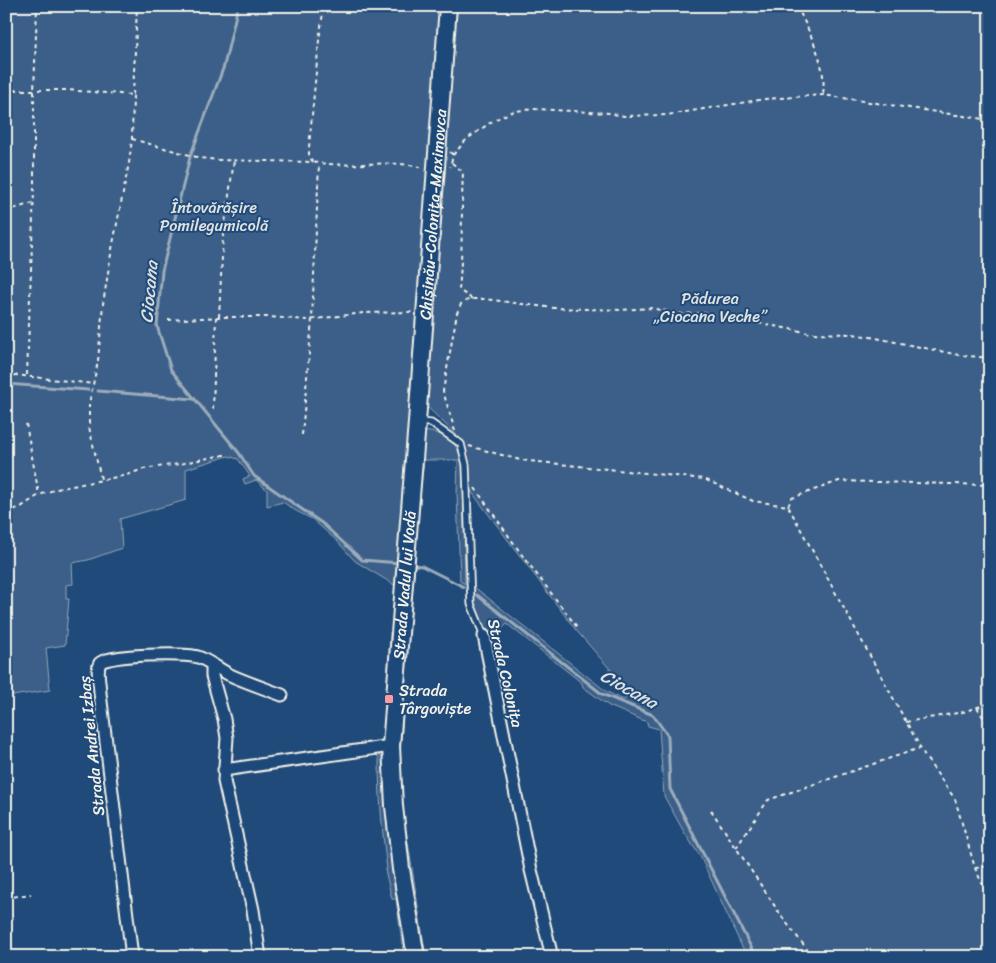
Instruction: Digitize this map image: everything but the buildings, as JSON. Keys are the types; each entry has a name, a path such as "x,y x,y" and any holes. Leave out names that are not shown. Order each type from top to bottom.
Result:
{"street":[{"name":"Chișinău-Colonița-Maximovca","path":"417,422 448,6"},
{"name":"Strada Vadul lui Vodă","path":"416,957 401,870 394,806 391,746 417,422"},
{"name":"Strada Colonița","path":"484,636 531,870 552,957"},
{"name":"Strada Andrei Izbaș","path":"132,957 98,668 101,662 108,658 177,655 197,657 212,666 282,695"},
{"path":"212,666 212,676 224,719 227,738 224,780 252,910 260,957"},
{"path":"224,770 391,746"}],"lane":[{"path":"417,422 431,423 461,444"},
{"name":"Strada Colonița","path":"461,444 466,473 471,604 484,636"}],"path":[{"path":"27,375 37,6"},
{"path":"101,479 88,428 89,404 94,384 104,296 132,139 137,6"},
{"path":"313,162 309,156 309,147 324,6"},
{"path":"797,6 820,60 825,82 823,96"},
{"path":"6,90 34,92 66,90 133,95"},
{"path":"453,155 466,139 494,120 514,111 535,109 609,113 624,116 667,116 766,99 823,96 990,120"},
{"path":"132,139 196,157 313,162 319,164 414,165 435,173"},
{"path":"213,409 223,237 234,160"},
{"path":"452,162 463,172 462,260 458,290 472,299"},
{"path":"302,435 312,319 319,164"},
{"path":"6,211 33,202"},
{"path":"788,506 753,501 704,479 520,460 461,444 451,420 444,391 457,313 462,302 472,299 554,308 621,310 651,308 682,314 706,313 810,333 853,334 959,355 990,358"},
{"path":"168,320 218,317 312,319 363,312 425,312"},
{"path":"6,374 94,384"},
{"path":"26,424 39,495"},
{"path":"6,512 21,507 39,495 58,489 127,475 143,469 180,464 228,454"},
{"path":"466,473 492,514 577,627"},
{"path":"788,506 792,498 839,481 990,485"},
{"path":"788,506 920,748 956,799 974,868 990,901"},
{"path":"906,722 963,712 990,703"},
{"path":"977,707 990,729"},
{"path":"736,848 768,800 920,748"},
{"path":"711,810 782,918 813,957"},
{"path":"974,868 990,866"},
{"path":"6,898 31,894"}],"green space":[{"name":"Întovărășire Pomilegumicolă","path":"6,6 444,6 393,676 388,676 390,632 393,632 396,586 355,561 337,541 312,519 283,502 267,506 267,490 256,480 245,484 243,479 250,476 238,459 228,456 186,469 186,500 120,519 122,548 88,560 72,563 73,584 66,585 66,599 69,599 65,645 46,648 50,690 6,697"},
{"name":"Pădurea „Ciocana Veche”","path":"452,6 990,6 990,957 750,957 742,947 701,858 664,796 659,729 648,726 647,722 609,706 507,624 491,639 476,608 473,586 607,692 624,700 630,692 575,629 471,491 463,441 423,403"},
{"path":"423,431 439,434 451,440 461,457 463,466 465,584 460,581 457,493 458,460 424,460 400,755 404,830 406,830 426,957 420,957 409,892 397,752"},
{"path":"375,754 378,754 388,764 411,957 404,957 396,899 392,899 385,870 387,869 381,814 379,758"}],"waterway":[{"name":"Ciocana","path":"238,6 224,66 190,157 162,271 157,326 171,370 239,453 254,476 323,524 362,560 400,563"},
{"path":"6,384 88,390"},
{"path":"98,391 194,399"},
{"name":"Ciocana","path":"414,565 422,566 464,587"},
{"name":"Ciocana","path":"477,595 602,694 653,715 668,736 670,789 756,957"}],"place":[{"name":"Strada Târgoviște","path":"389,699"}]}
